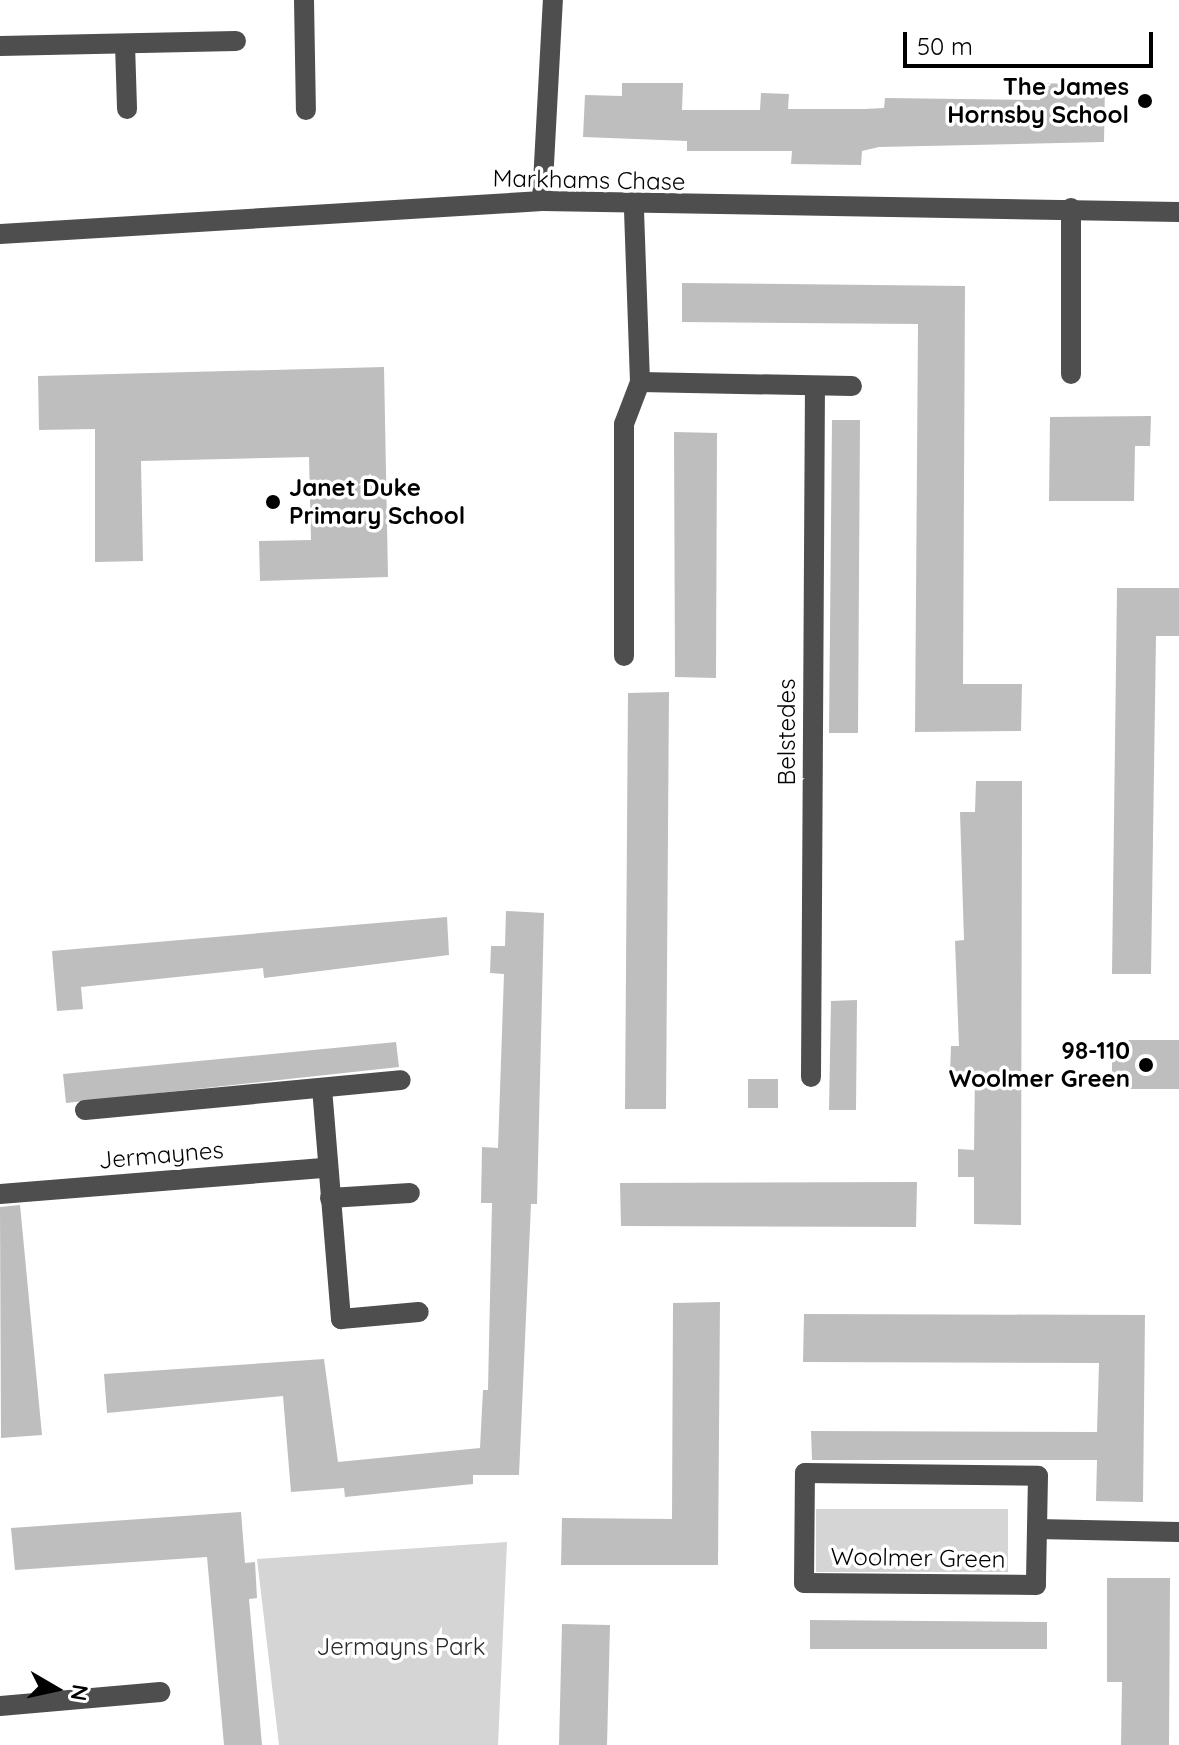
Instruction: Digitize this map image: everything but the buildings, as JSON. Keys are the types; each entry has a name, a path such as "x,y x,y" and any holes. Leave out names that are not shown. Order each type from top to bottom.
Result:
{"street":[{"path":"304,0 306,110"},
{"path":"542,201 553,0"},
{"path":"0,46 236,41"},
{"path":"125,44 127,109"},
{"name":"Markhams Chase","path":"0,234 542,201 634,207 1071,208 1179,212"},
{"path":"624,656 624,424 640,382 634,207"},
{"path":"1071,208 1071,374"},
{"path":"640,382 852,386"},
{"name":"Belstedes","path":"811,1077 815,387"},
{"path":"85,1110 401,1080"},
{"path":"322,1088 326,1168 341,1319 419,1312"},
{"name":"Jermaynes","path":"0,1194 326,1168"},
{"path":"330,1198 410,1193"},
{"name":"Woolmer Green","path":"805,1473 1038,1476 1037,1529 1036,1585 804,1583 805,1473"},
{"name":"Woolmer Green","path":"1037,1529 1179,1532"},
{"path":"0,1706 160,1692"}],"green space":[{"path":"816,1509 1008,1509 1008,1572 816,1572"},
{"name":"Jermayns Park","path":"507,1542 498,1745 279,1745 257,1559"}],"place":[{"name":"The James Hornsby School","path":"1145,101"},
{"name":"Janet Duke Primary School","path":"273,502"},
{"name":"98-110 Woolmer Green","path":"1146,1065"}]}
